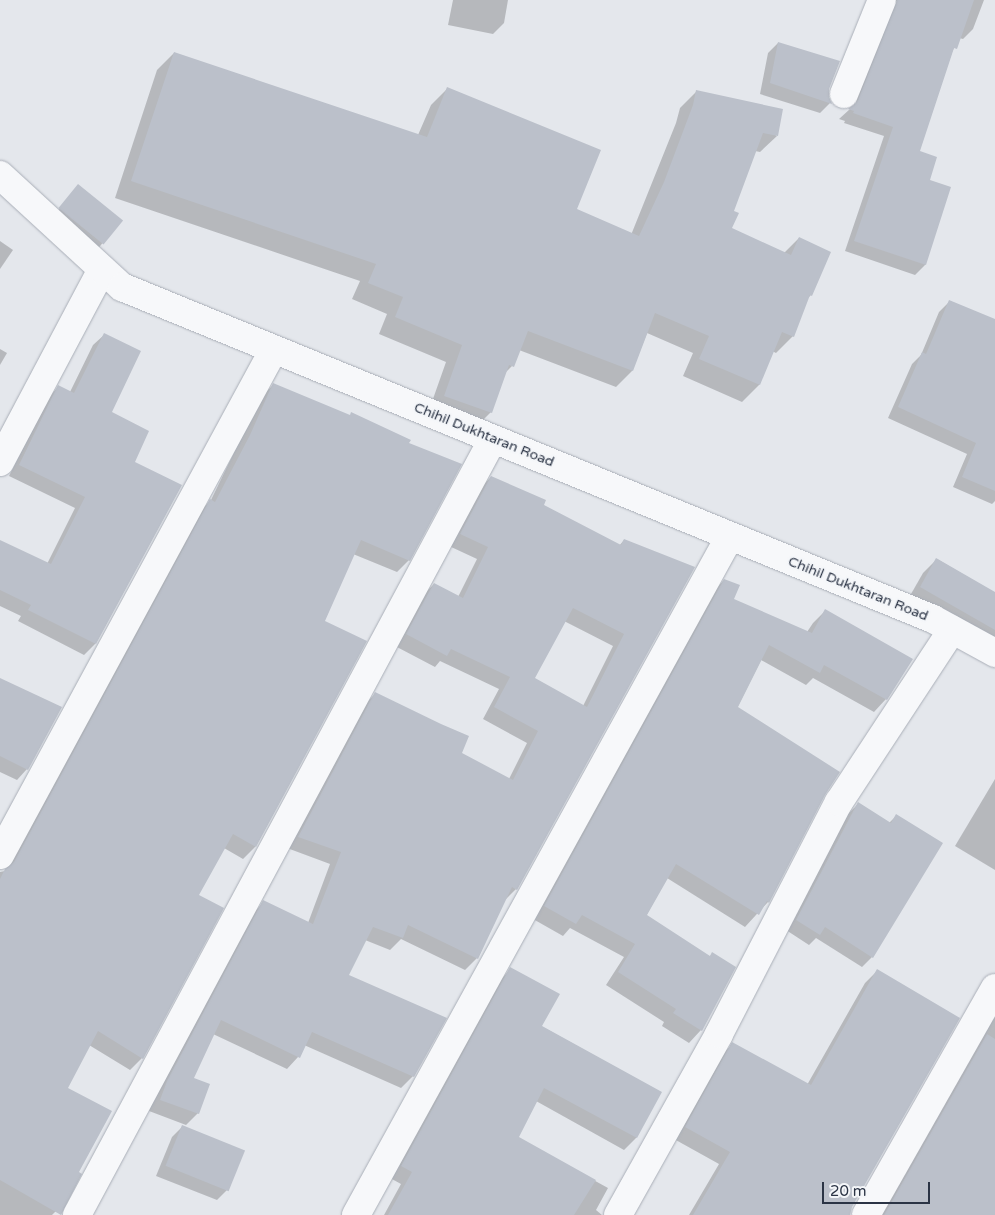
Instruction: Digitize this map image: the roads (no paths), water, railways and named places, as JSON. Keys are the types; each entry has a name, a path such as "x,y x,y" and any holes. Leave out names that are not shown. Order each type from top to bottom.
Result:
{"street":[{"path":"844,94 882,0"},
{"name":"Chihil Dukhtaran Road","path":"0,175 122,287 933,619 995,653"},
{"path":"0,462 102,269"},
{"path":"0,855 274,349"},
{"path":"77,1215 493,439"},
{"path":"356,1215 730,536"},
{"path":"618,1215 718,1034 839,802 952,630"},
{"path":"866,1215 995,988"}]}
